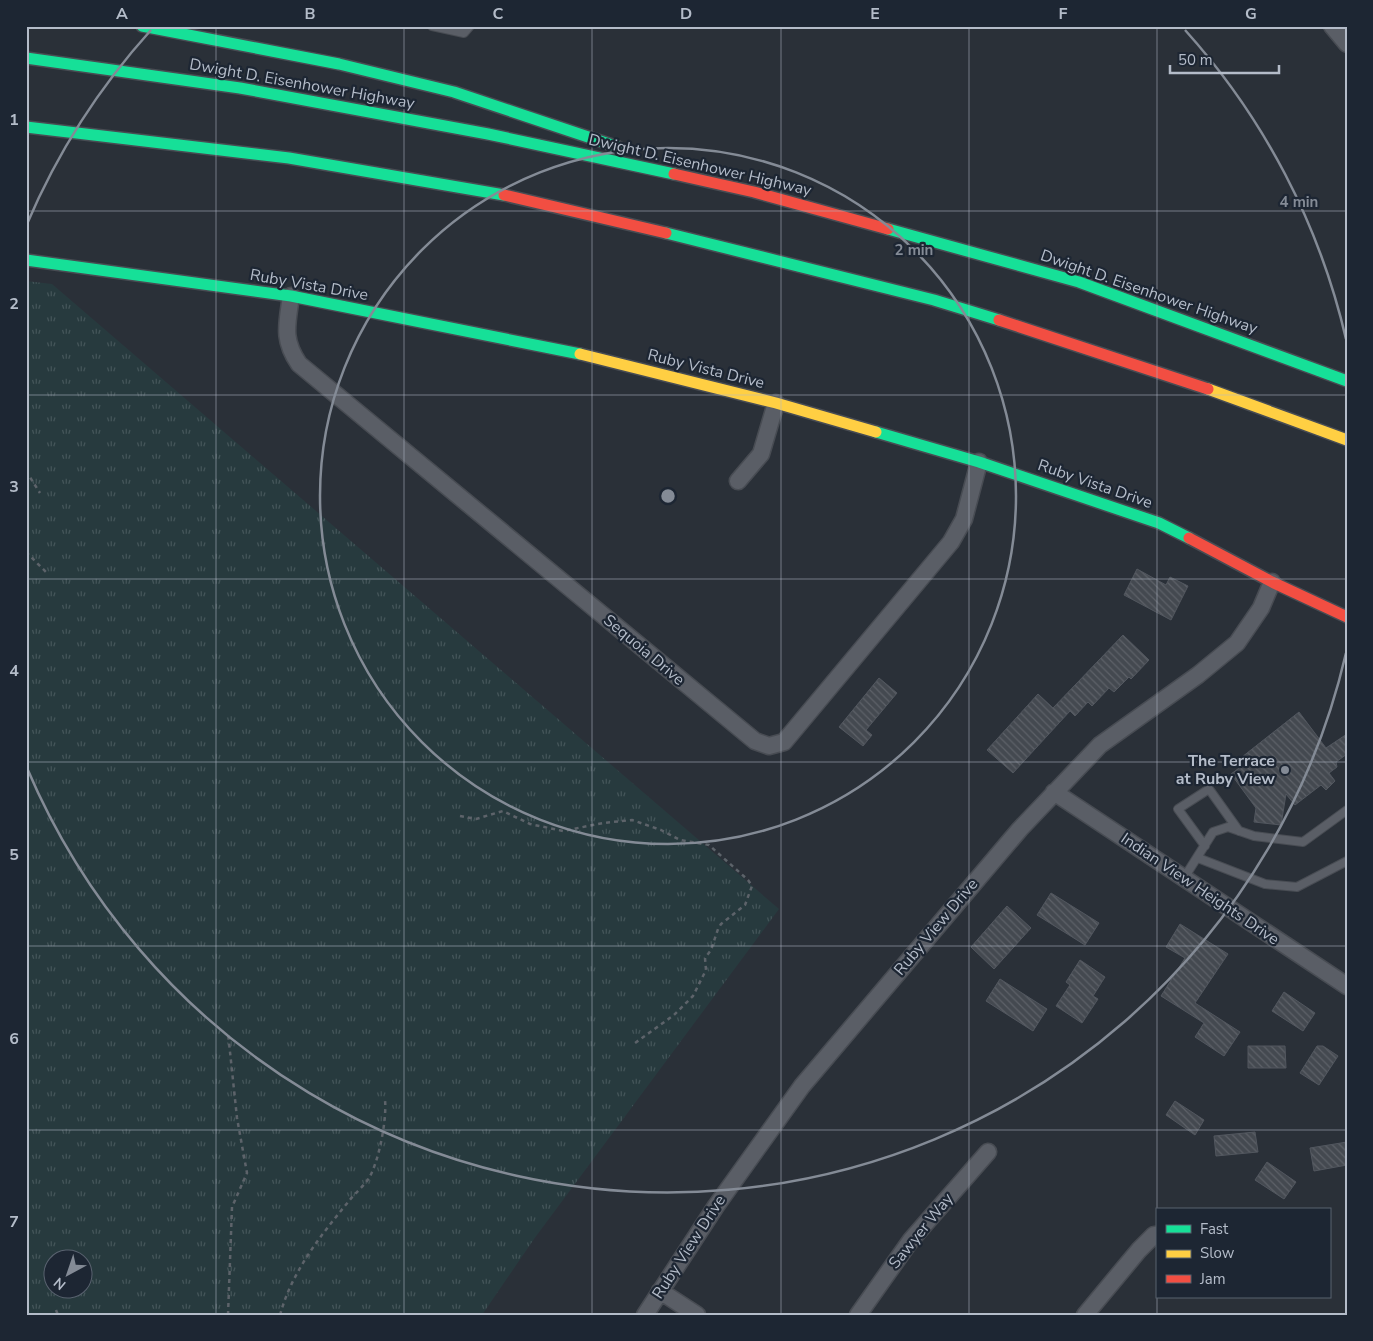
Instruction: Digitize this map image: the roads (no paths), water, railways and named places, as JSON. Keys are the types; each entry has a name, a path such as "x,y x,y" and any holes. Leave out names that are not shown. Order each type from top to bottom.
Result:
{"main road":[{"path":"142,26 339,64 454,92 754,192"},
{"name":"Dwight D. Eisenhower Highway","path":"26,58 240,88 488,134 754,192 1079,282 1347,380"},
{"path":"26,127 289,158 476,189 576,210 934,300 1044,333 1236,399 1347,440"},
{"path":"116,150 289,158"},
{"name":"Ruby Vista Drive","path":"26,260 291,296 562,349 776,403 979,462 1159,523 1272,582 1347,617"}],"street":[{"path":"1332,26 1347,44"},
{"name":"Sequoia Drive","path":"291,296 286,334 289,349 299,364 755,741 769,746 784,742 951,542 964,518 979,462"},
{"path":"738,481 761,454 776,403"},
{"name":"Ruby View Drive","path":"645,1315 721,1198 802,1086 1020,829 1100,745 1198,675 1237,643 1261,608 1272,582"},
{"name":"Indian View Heights Drive","path":"1054,792 1347,986"},
{"name":"Sawyer Way","path":"858,1315 911,1240 988,1152"},
{"path":"1085,1315 1139,1250 1156,1235"},
{"path":"660,1291 697,1315"}],"lane":[{"path":"432,26 464,33 470,26"},
{"path":"1205,846 1178,809 1209,789 1239,831"},
{"path":"1184,878 1213,832 1228,827 1254,836 1303,842 1347,810"},
{"path":"1198,858 1265,884 1297,887 1347,861"}],"place":[{"name":"The Terrace at Ruby View","path":"1285,770"}]}
